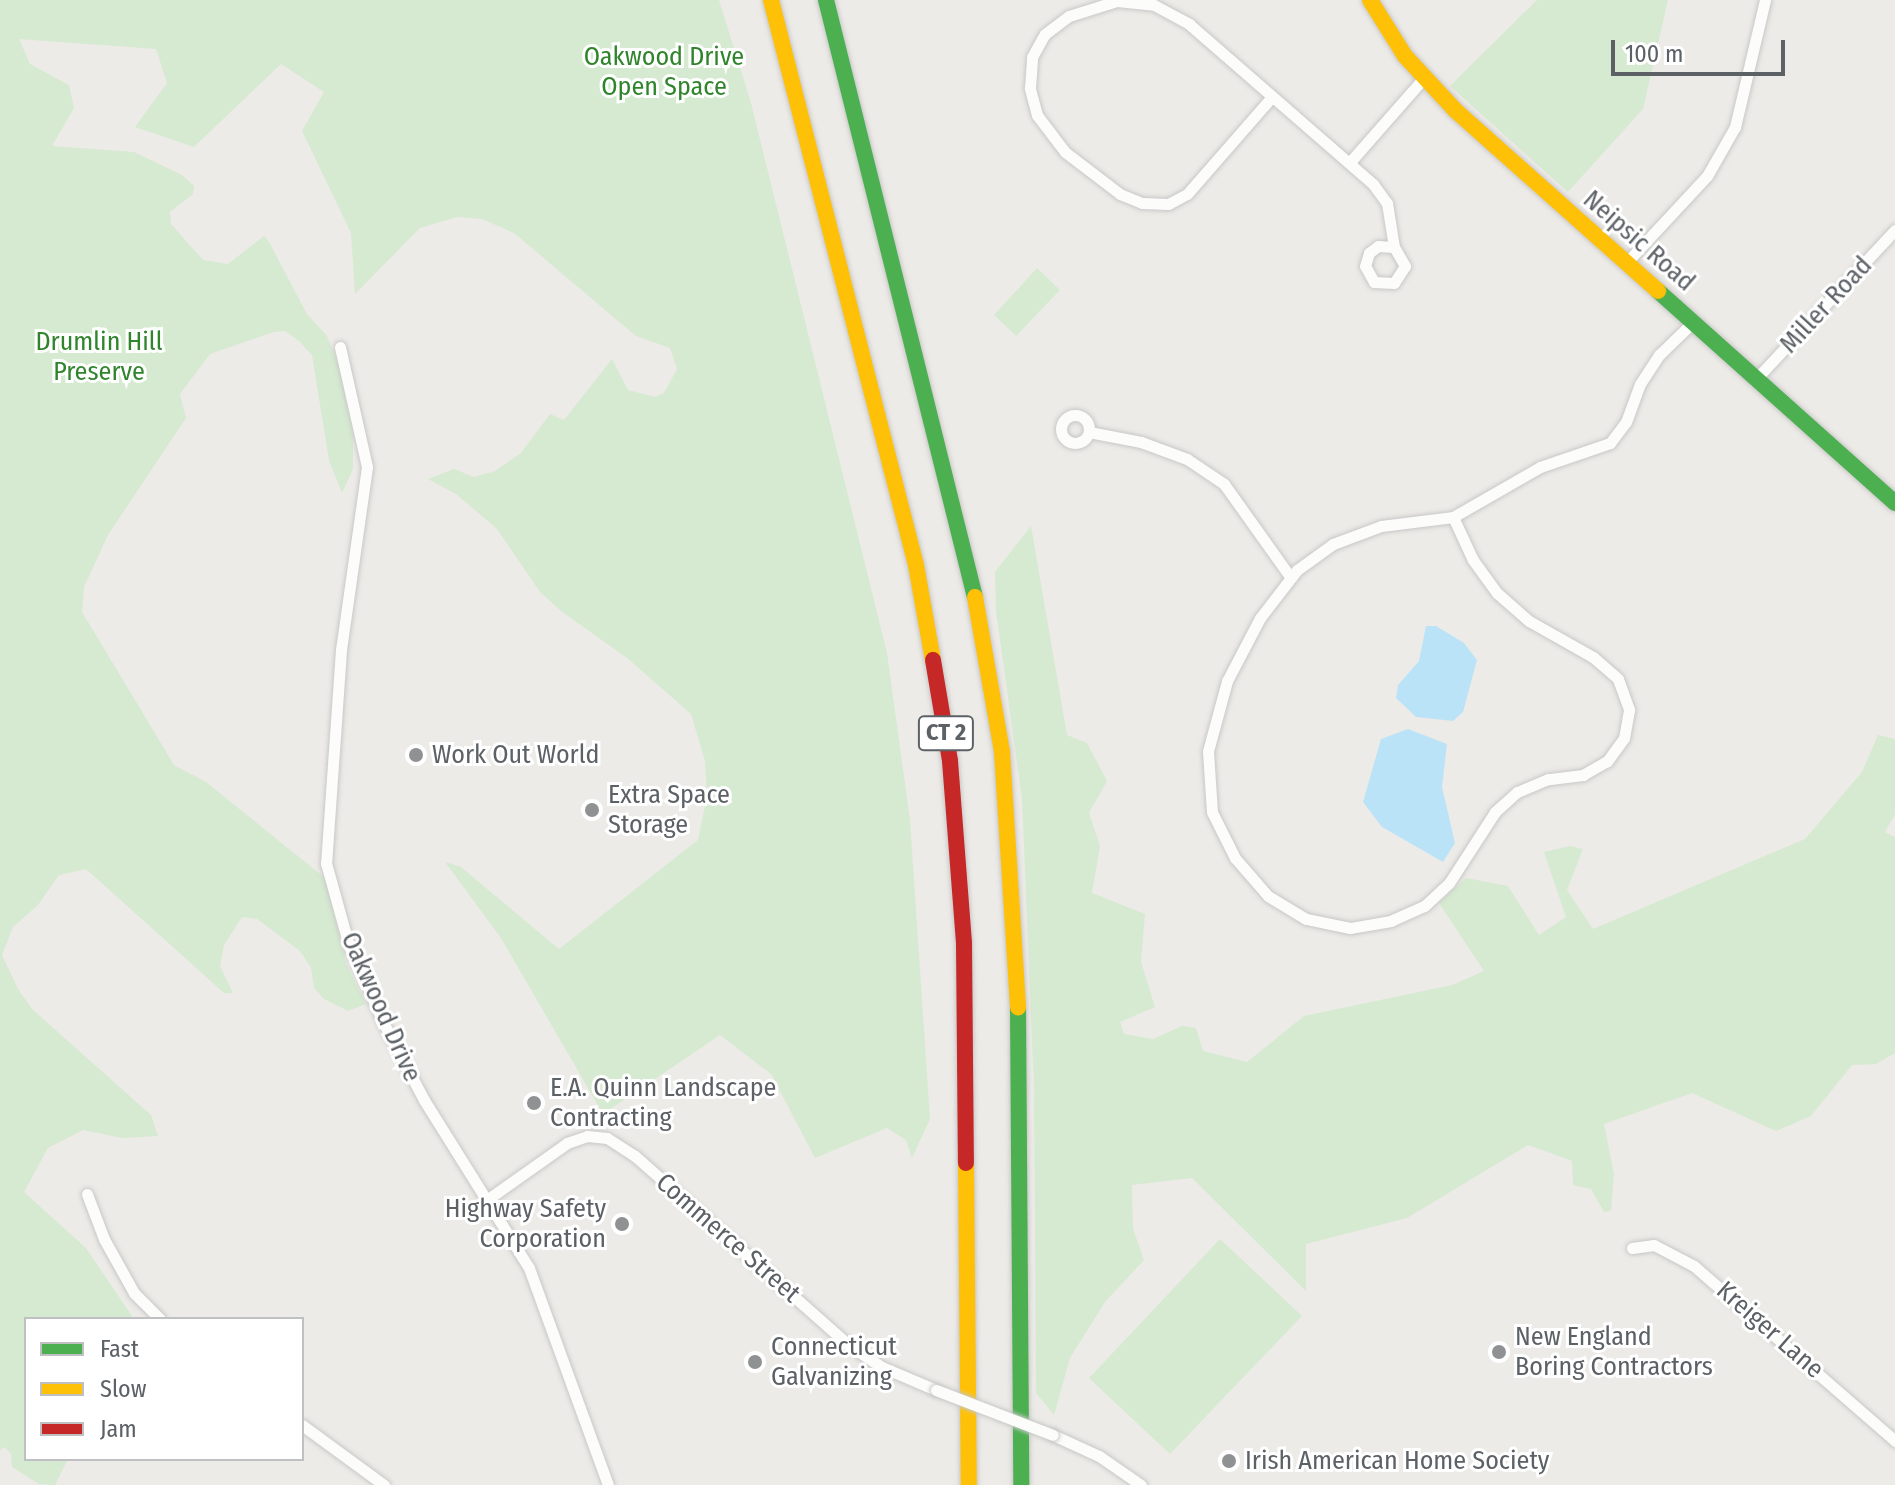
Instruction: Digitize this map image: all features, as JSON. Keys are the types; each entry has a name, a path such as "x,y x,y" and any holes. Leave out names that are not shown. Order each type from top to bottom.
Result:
{"main road":[{"name":"CT 2","path":"771,0 919,577 950,761 965,972 969,1485"},
{"name":"CT 2","path":"826,0 963,538 998,725 1017,953 1021,1485"},
{"name":"Neipsic Road","path":"1370,0 1423,79 1895,503"}],"street":[{"path":"1627,262 1707,176 1735,127 1765,0"},
{"path":"1270,99 1187,194 1168,204 1142,203 1120,194 1065,152 1037,115 1030,88 1032,57 1045,34 1069,16 1117,1 1154,5 1189,24 1270,99 1350,162 1387,203 1394,247"},
{"path":"1350,162 1423,79"},
{"name":"Miller Road","path":"1756,379 1895,230"},
{"path":"1453,517 1473,560 1497,593 1529,621 1610,672 1629,710 1624,738 1607,761 1583,775 1548,779 1517,792 1495,812 1449,883 1424,906 1391,921 1350,928 1306,919 1268,896 1235,858 1212,812 1208,751 1227,681 1260,618 1291,578 1333,544 1381,526 1453,517 1540,467 1610,443 1626,422 1640,384 1659,355 1694,321"},
{"name":"Oakwood Drive","path":"340,347 367,467 341,650 326,863 349,946 384,1024 424,1100 529,1268 608,1485"},
{"path":"1089,432 1141,442 1187,459 1224,484 1291,578"},
{"name":"Commerce Street","path":"488,1199 567,1143 590,1136 610,1140 849,1345 887,1369 1106,1459 1141,1485"},
{"path":"87,1194 104,1239 134,1293 158,1317"},
{"name":"Kreiger Lane","path":"1632,1248 1654,1245 1694,1266 1895,1441"},
{"path":"304,1426 384,1485"}],"green space":[{"path":"0,0 719,0 751,103 887,653 910,820 930,1119 912,1158 906,1140 887,1128 815,1158 771,1074 720,1035 603,1114 501,938 445,862 461,867 559,949 698,840 707,796 705,761 691,714 627,658 561,611 540,592 497,529 456,494 428,479 454,469 474,477 495,471 521,453 550,414 564,420 612,359 628,390 655,397 664,393 677,369 670,348 636,336 514,233 482,219 457,217 420,228 355,294 351,233 302,131 324,92 281,64 194,147 135,127 167,83 156,49 19,39 30,64 69,85 74,108 52,146 134,152 182,175 194,186 193,194 170,212 171,224 203,260 228,264 264,236 307,314 327,336 339,366 353,435 353,469 342,493 329,460 312,355 299,341 285,331 273,332 210,354 180,394 186,418 108,535 84,587 82,612 174,765 206,782 325,878 346,963 366,1004 348,1011 324,999 314,988 311,968 300,951 257,919 242,917 224,945 220,966 233,993 224,993 86,869 59,875 38,905 13,927 2,955 18,989 32,1009 151,1115 158,1136 122,1138 83,1130 48,1148 24,1192 86,1248 133,1317 24,1317 24,1461 67,1461 55,1485 39,1484 12,1467 11,1454 5,1447 0,1450"},
{"path":"1537,0 1668,0 1643,109 1568,192 1450,86"},
{"path":"1037,268 1060,290 1016,336 994,315"},
{"path":"1031,526 1067,735 1087,743 1107,781 1089,813 1100,846 1092,893 1145,914 1141,962 1155,1007 1120,1022 1124,1034 1153,1039 1182,1026 1196,1028 1203,1051 1247,1062 1304,1016 1452,985 1484,971 1439,903 1466,878 1508,886 1539,935 1566,917 1544,852 1570,846 1583,849 1567,890 1593,929 1805,839 1862,772 1878,735 1895,739 1895,814 1885,832 1895,837 1895,1053 1876,1064 1852,1065 1811,1116 1776,1131 1692,1093 1604,1124 1614,1174 1611,1211 1604,1212 1591,1189 1573,1185 1572,1161 1528,1145 1407,1218 1306,1244 1306,1291 1192,1178 1132,1185 1133,1229 1144,1260 1105,1302 1070,1358 1054,1415 1036,1393 1034,1088 1022,799 996,611 995,572"},
{"path":"1220,1239 1302,1316 1170,1454 1089,1378"}],"water":[{"path":"1426,626 1436,626 1464,643 1477,660 1463,712 1453,721 1416,717 1396,698 1398,685 1419,661"},
{"path":"1408,729 1447,744 1442,787 1455,843 1443,862 1382,827 1363,802 1381,739"}],"traffic: fast":[{"path":"826,0 975,597"},
{"path":"1658,291 1895,503"},
{"path":"1018,1008 1021,1485"}],"traffic: slow":[{"path":"771,0 916,565 933,660"},
{"path":"1370,0 1405,56 1455,110 1658,291"},
{"path":"975,597 1002,752 1018,1008"},
{"path":"966,1163 969,1485"}],"traffic: jam":[{"path":"933,660 950,761 964,943 966,1163"}],"place":[{"name":"Work Out World","path":"416,755"},
{"name":"Extra Space Storage","path":"592,810"},
{"name":"E.A. Quinn Landscape Contracting","path":"534,1103"},
{"name":"Highway Safety Corporation","path":"622,1224"},
{"name":"New England Boring Contractors","path":"1499,1352"},
{"name":"Connecticut Galvanizing","path":"755,1362"},
{"name":"Irish American Home Society","path":"1229,1461"}],"park label":[{"name":"Oakwood Drive Open Space","path":"664,72"},
{"name":"Drumlin Hill Preserve","path":"99,357"}]}
